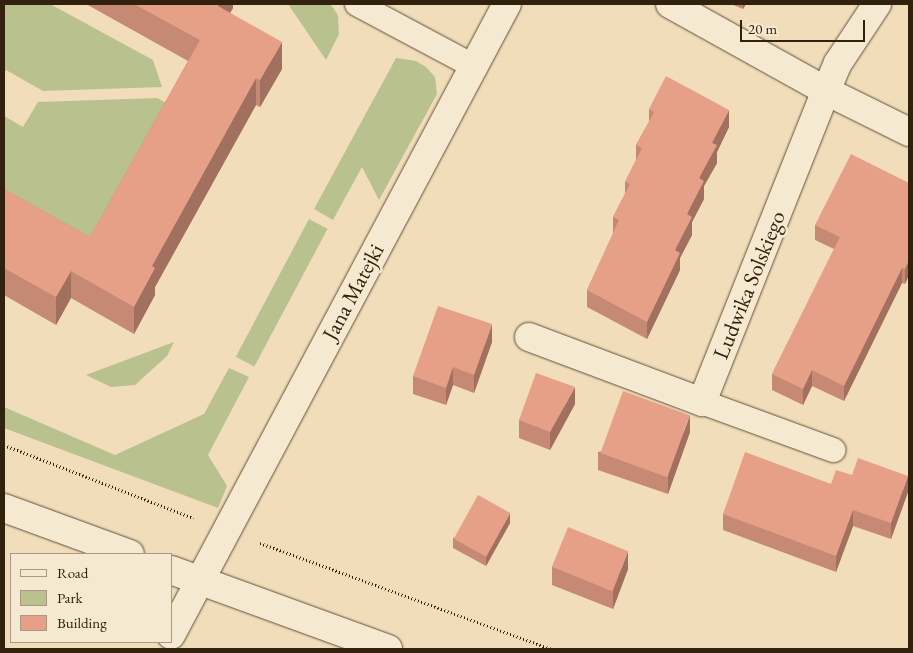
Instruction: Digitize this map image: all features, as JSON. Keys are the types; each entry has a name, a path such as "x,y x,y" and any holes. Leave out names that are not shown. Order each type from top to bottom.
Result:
{"street":[{"name":"Jana Matejki","path":"172,634 507,4"},
{"path":"670,4 826,91 909,132"},
{"name":"Ludwika Solskiego","path":"702,402 838,63 877,4"},
{"path":"529,337 702,402"},
{"path":"4,508 127,553"},
{"path":"172,570 388,649"}],"lane":[{"path":"357,4 474,66"},
{"path":"702,402 833,450"}],"path":[{"path":"4,445 226,530 551,649"}],"green space":[{"path":"4,4 50,4 153,60 162,87 43,91 6,70 4,73"},
{"path":"288,4 330,4 334,9 338,16 339,34 326,60"},
{"path":"396,58 416,61 426,67 435,77 437,94 379,200 362,167 333,220 314,209"},
{"path":"157,98 176,108 89,261 4,214 4,116 23,127 38,102"},
{"path":"309,219 328,229 254,367 236,357"},
{"path":"174,342 167,356 135,385 111,387 86,375"},
{"path":"229,368 249,377 208,455 227,486 218,508 4,428 4,407 115,455 204,414"}],"building":[{"path":"134,4 219,4 218,6 282,42 260,80 256,78 152,266 155,268 134,307 71,271 56,297 4,268 4,189 90,237 200,40"},
{"path":"666,76 729,110 712,143 717,145 699,178 704,181 687,214 692,217 675,250 680,253 647,322 587,290 619,220 613,217 630,184 625,182 642,148 636,145 654,112 649,109"},
{"path":"851,154 909,183 909,260 905,269 902,268 844,386 812,370 803,389 772,374 840,237 815,225"},
{"path":"438,306 492,324 474,375 453,367 446,388 413,376"},
{"path":"536,373 575,387 550,432 519,420"},
{"path":"623,391 690,415 667,477 600,453"},
{"path":"745,452 831,484 836,470 852,475 858,458 908,476 891,523 853,510 836,556 723,514"},
{"path":"478,495 510,513 486,557 454,539"},
{"path":"568,527 628,551 612,591 552,567"}]}
